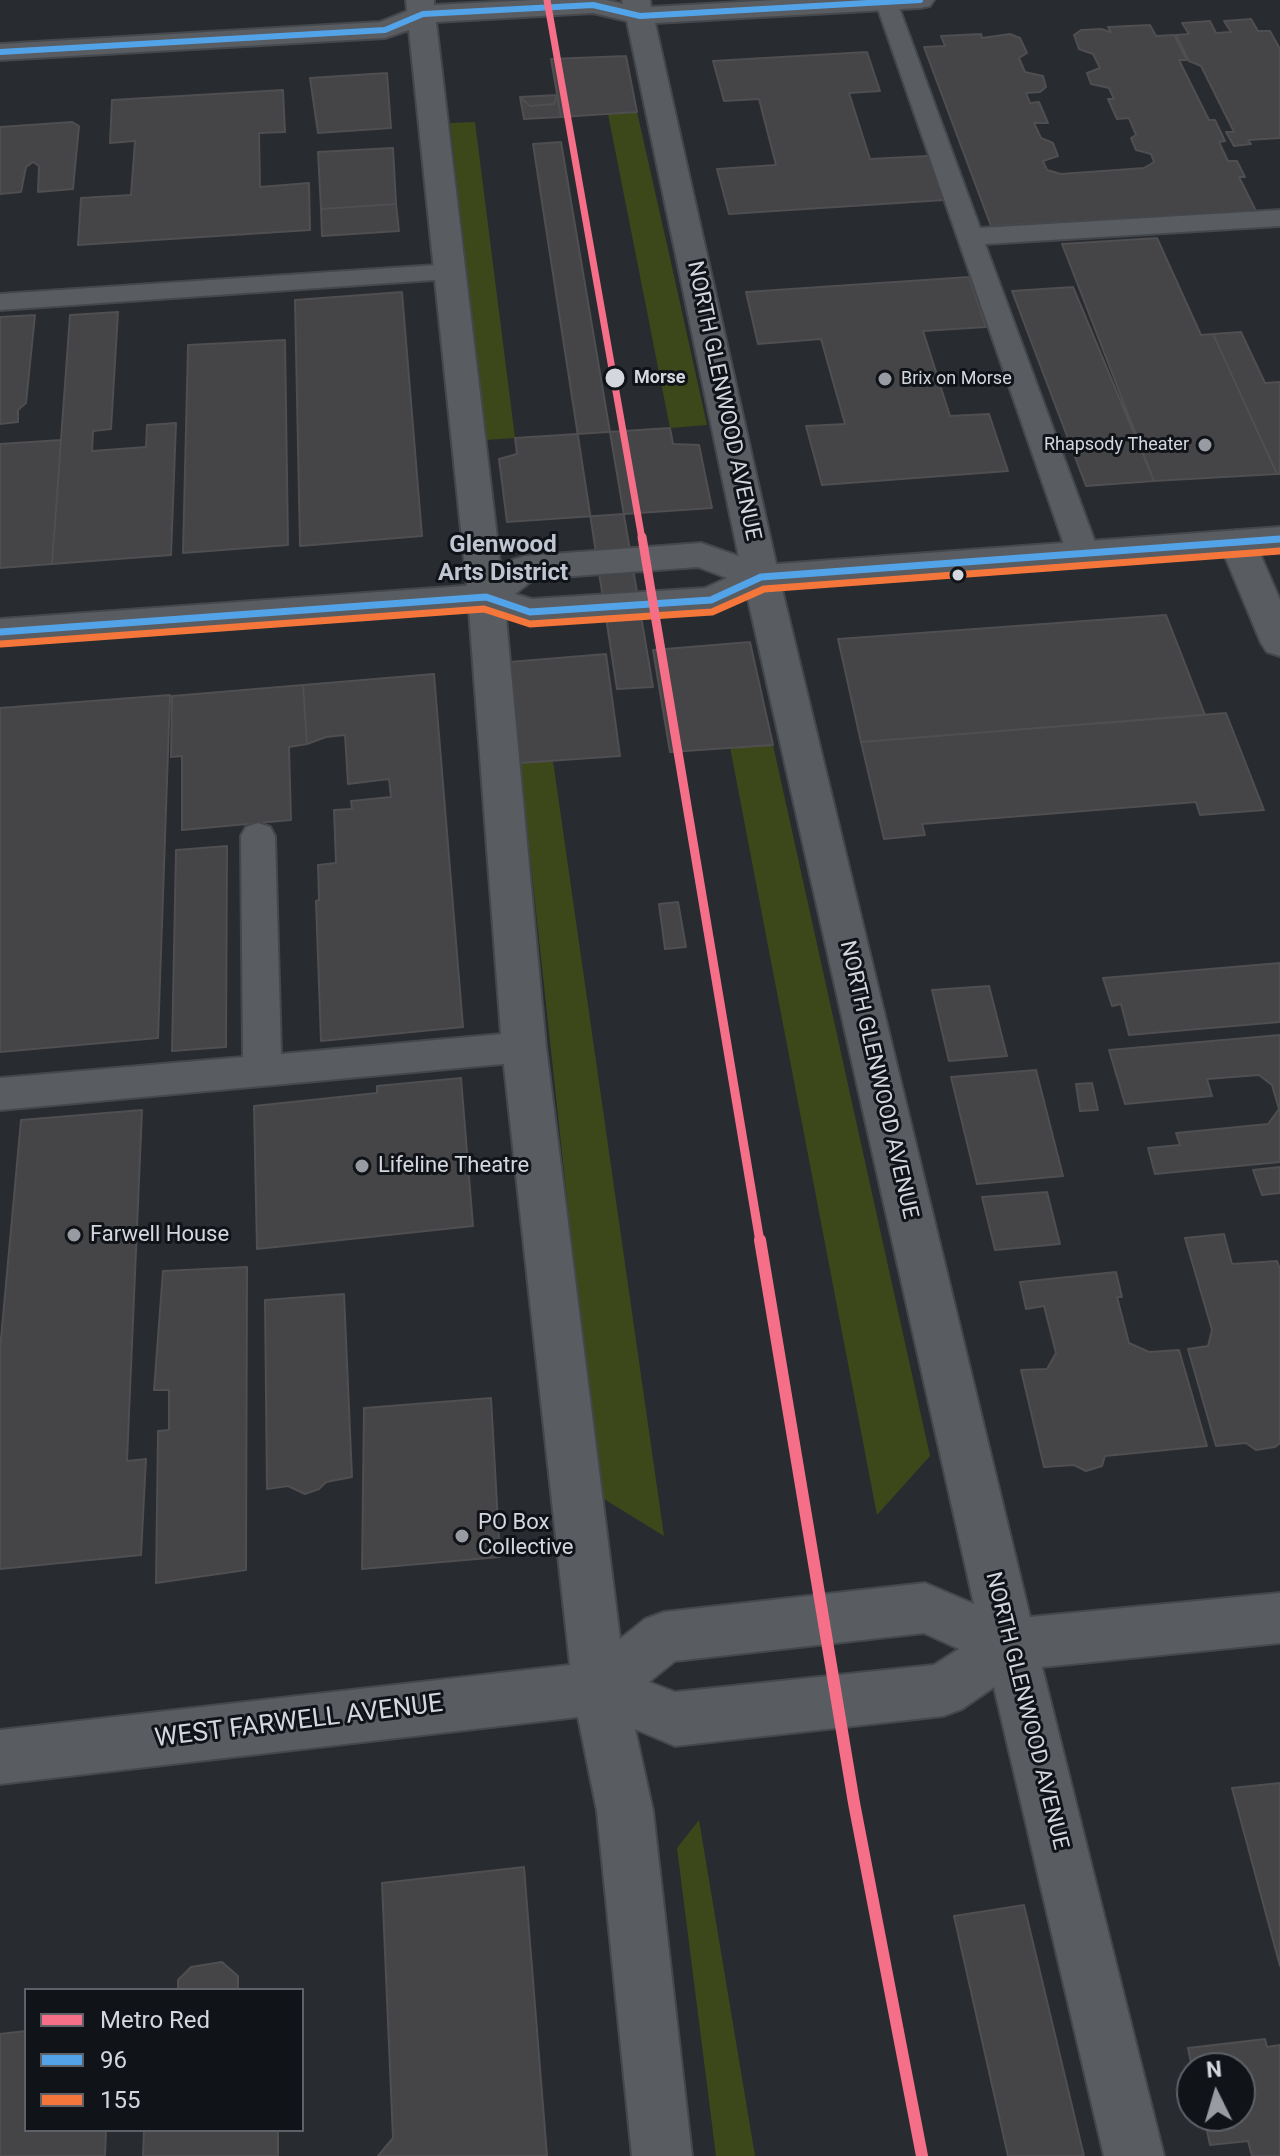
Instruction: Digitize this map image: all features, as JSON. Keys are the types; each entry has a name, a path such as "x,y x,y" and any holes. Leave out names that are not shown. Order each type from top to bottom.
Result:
{"street":[{"path":"0,52 385,30 593,5 638,8 920,0"},
{"path":"527,36 600,32 638,8"},
{"name":"NORTH GLENWOOD AVENUE","path":"638,8 761,577 1010,1645 1134,2156"},
{"path":"430,24 486,597 524,1047 599,1688 625,1811 662,2156"},
{"path":"0,632 486,597 530,612 711,600 761,577 1280,539"},
{"path":"1237,542 1280,643"},
{"name":"WEST FARWELL AVENUE","path":"599,1688 664,1637 925,1608 1010,1645"},
{"name":"WEST FARWELL AVENUE","path":"0,1757 599,1688 675,1719 943,1690 1010,1645 1280,1618"}],"lane":[{"path":"885,2 972,237 1083,553"},
{"path":"972,237 1280,218"},
{"path":"0,302 452,272"},
{"path":"258,836 262,1070"},
{"path":"0,1094 524,1047"}],"green space":[{"path":"637,112 707,425 670,428 608,114"},
{"path":"475,122 515,438 486,440 450,123"},
{"path":"773,745 930,1456 877,1515 730,747"},
{"path":"553,761 664,1536 599,1496 520,763"},
{"path":"699,1820 755,2156 716,2156 677,1848"}],"building":[{"path":"1251,19 1258,31 1270,31 1280,49 1280,138 1248,140 1251,144 1234,146 1226,132 1234,132 1201,66 1189,61 1176,35 1189,34 1182,23 1210,21 1216,33 1231,32 1224,21"},
{"path":"1150,25 1156,36 1174,35 1187,60 1179,60 1209,120 1215,120 1225,141 1219,142 1228,161 1237,161 1245,177 1239,177 1256,211 991,226 924,47 945,46 941,36 981,34 982,38 1010,34 1020,38 1027,53 1019,58 1025,72 1043,76 1046,87 1040,92 1026,93 1030,103 1039,102 1048,123 1034,123 1041,138 1053,143 1058,156 1043,161 1047,170 1061,174 1144,168 1154,162 1151,154 1136,150 1131,138 1136,135 1129,118 1117,119 1108,99 1114,99 1109,88 1091,84 1087,73 1100,68 1093,54 1079,49 1074,35 1081,30 1111,32 1108,27"},
{"path":"867,52 880,91 849,93 870,159 928,156 944,200 729,214 717,169 776,165 759,99 724,101 713,61"},
{"path":"626,56 637,112 561,117 551,59"},
{"path":"387,73 391,128 318,133 310,78"},
{"path":"283,90 285,132 259,133 260,187 309,183 310,230 78,245 81,198 131,195 135,141 110,143 112,100"},
{"path":"557,95 554,104 530,106 520,97"},
{"path":"557,95 561,117 524,119 520,97 530,106 554,104"},
{"path":"72,122 79,126 73,189 38,192 39,166 33,162 26,167 21,192 0,194 0,127"},
{"path":"561,142 653,687 617,689 533,144"},
{"path":"393,148 396,204 321,209 318,152"},
{"path":"396,204 399,231 322,236 321,209"},
{"path":"1157,238 1201,335 1213,334 1277,474 1154,481 1062,244"},
{"name":"Brix on Morse","path":"969,277 986,327 923,331 950,416 989,414 1008,471 822,485 806,426 845,424 821,339 758,344 746,292"},
{"path":"1073,287 1154,481 1086,486 1012,291"},
{"path":"402,292 422,536 300,546 295,300"},
{"path":"118,312 111,429 93,431 92,451 146,447 147,425 176,423 171,555 52,564 70,315"},
{"path":"35,315 26,403 18,410 18,422 0,424 0,317"},
{"path":"1241,332 1265,383 1280,382 1280,474 1277,474 1213,334"},
{"path":"285,340 288,545 183,553 188,345"},
{"path":"670,428 673,444 699,445 712,508 507,522 499,459 517,454 515,438"},
{"path":"61,440 52,564 0,568 0,444"},
{"path":"1166,615 1205,715 861,742 838,639"},
{"path":"750,642 773,745 670,752 653,650"},
{"path":"606,654 620,756 520,763 509,662"},
{"path":"434,674 463,1027 321,1041 316,901 319,900 318,865 336,863 334,810 352,809 351,801 391,797 389,779 348,784 345,735 326,737 307,744 303,685"},
{"path":"303,685 307,744 289,747 291,820 182,830 182,756 171,757 172,696"},
{"path":"170,695 158,1038 0,1052 0,708"},
{"path":"1226,713 1264,810 1200,815 1196,802 922,824 925,835 884,839 861,742"},
{"path":"227,846 226,1047 172,1051 176,850"},
{"path":"678,902 686,947 665,949 659,904"},
{"path":"1280,963 1280,1022 1129,1035 1121,1004 1112,1006 1103,978"},
{"path":"989,986 1007,1056 949,1061 932,990"},
{"path":"1280,1035 1280,1162 1155,1174 1148,1148 1180,1145 1176,1133 1268,1124 1279,1109 1272,1085 1259,1075 1207,1079 1212,1096 1125,1104 1109,1050"},
{"path":"1036,1070 1063,1176 977,1184 951,1077"},
{"name":"Lifeline Theatre","path":"461,1078 473,1226 257,1249 254,1106 377,1093 377,1086"},
{"path":"1092,1083 1098,1110 1080,1111 1076,1084"},
{"name":"Farwell House","path":"142,1110 127,1461 146,1459 141,1555 0,1569 0,1350 21,1120"},
{"path":"1280,1167 1280,1193 1262,1195 1253,1170"},
{"path":"1047,1192 1060,1244 995,1250 982,1197"},
{"path":"1224,1234 1232,1264 1277,1261 1280,1269 1280,1443 1275,1447 1256,1450 1246,1443 1216,1446 1188,1349 1208,1346 1212,1330 1185,1238"},
{"path":"247,1267 246,1570 156,1583 158,1431 169,1430 169,1390 154,1390 163,1271"},
{"path":"1116,1272 1122,1297 1117,1297 1129,1343 1149,1352 1179,1350 1207,1446 1105,1456 1102,1466 1086,1471 1074,1465 1044,1467 1021,1370 1047,1369 1056,1353 1044,1306 1026,1309 1020,1282"},
{"path":"344,1294 352,1477 326,1482 319,1489 305,1494 288,1486 267,1489 265,1300"},
{"path":"491,1398 500,1557 362,1569 364,1408"},
{"path":"1280,1783 1280,1966 1232,1788"},
{"path":"524,1867 547,2156 378,2156 393,2138 382,1883"},
{"path":"1024,1905 1084,2156 1008,2156 954,1916"},
{"path":"222,1962 238,1976 238,1988 178,1988 178,1980 191,1967"},
{"path":"24,2031 24,2132 106,2132 105,2156 0,2156 0,2034"},
{"path":"1265,2039 1267,2047 1280,2045 1280,2156 1252,2156 1248,2141 1210,2145 1207,2132 1256,2132 1256,2052 1189,2052 1188,2048"},
{"path":"144,2132 278,2132 278,2156 143,2156"}],"metro line":[{"name":"Red","path":"547,0 624,431 854,1803 922,2156"}],"transit line":[{"name":"96","path":"0,52 385,30 423,14 593,5 640,16 920,0"},
{"name":"96","path":"0,632 486,597 530,612 711,600 761,577 1280,539"},
{"name":"155","path":"1,644 484,609 530,624 712,612 764,589 1280,551"}],"place":[{"name":"Morse","path":"615,378"},
{"name":"Brix on Morse","path":"885,379"},
{"name":"Rhapsody Theater","path":"1205,445"},
{"name":"Lifeline Theatre","path":"362,1166"},
{"name":"Farwell House","path":"74,1235"},
{"name":"PO Box Collective","path":"462,1536"}],"district":[{"name":"Glenwood Arts District","path":"503,560"}]}
